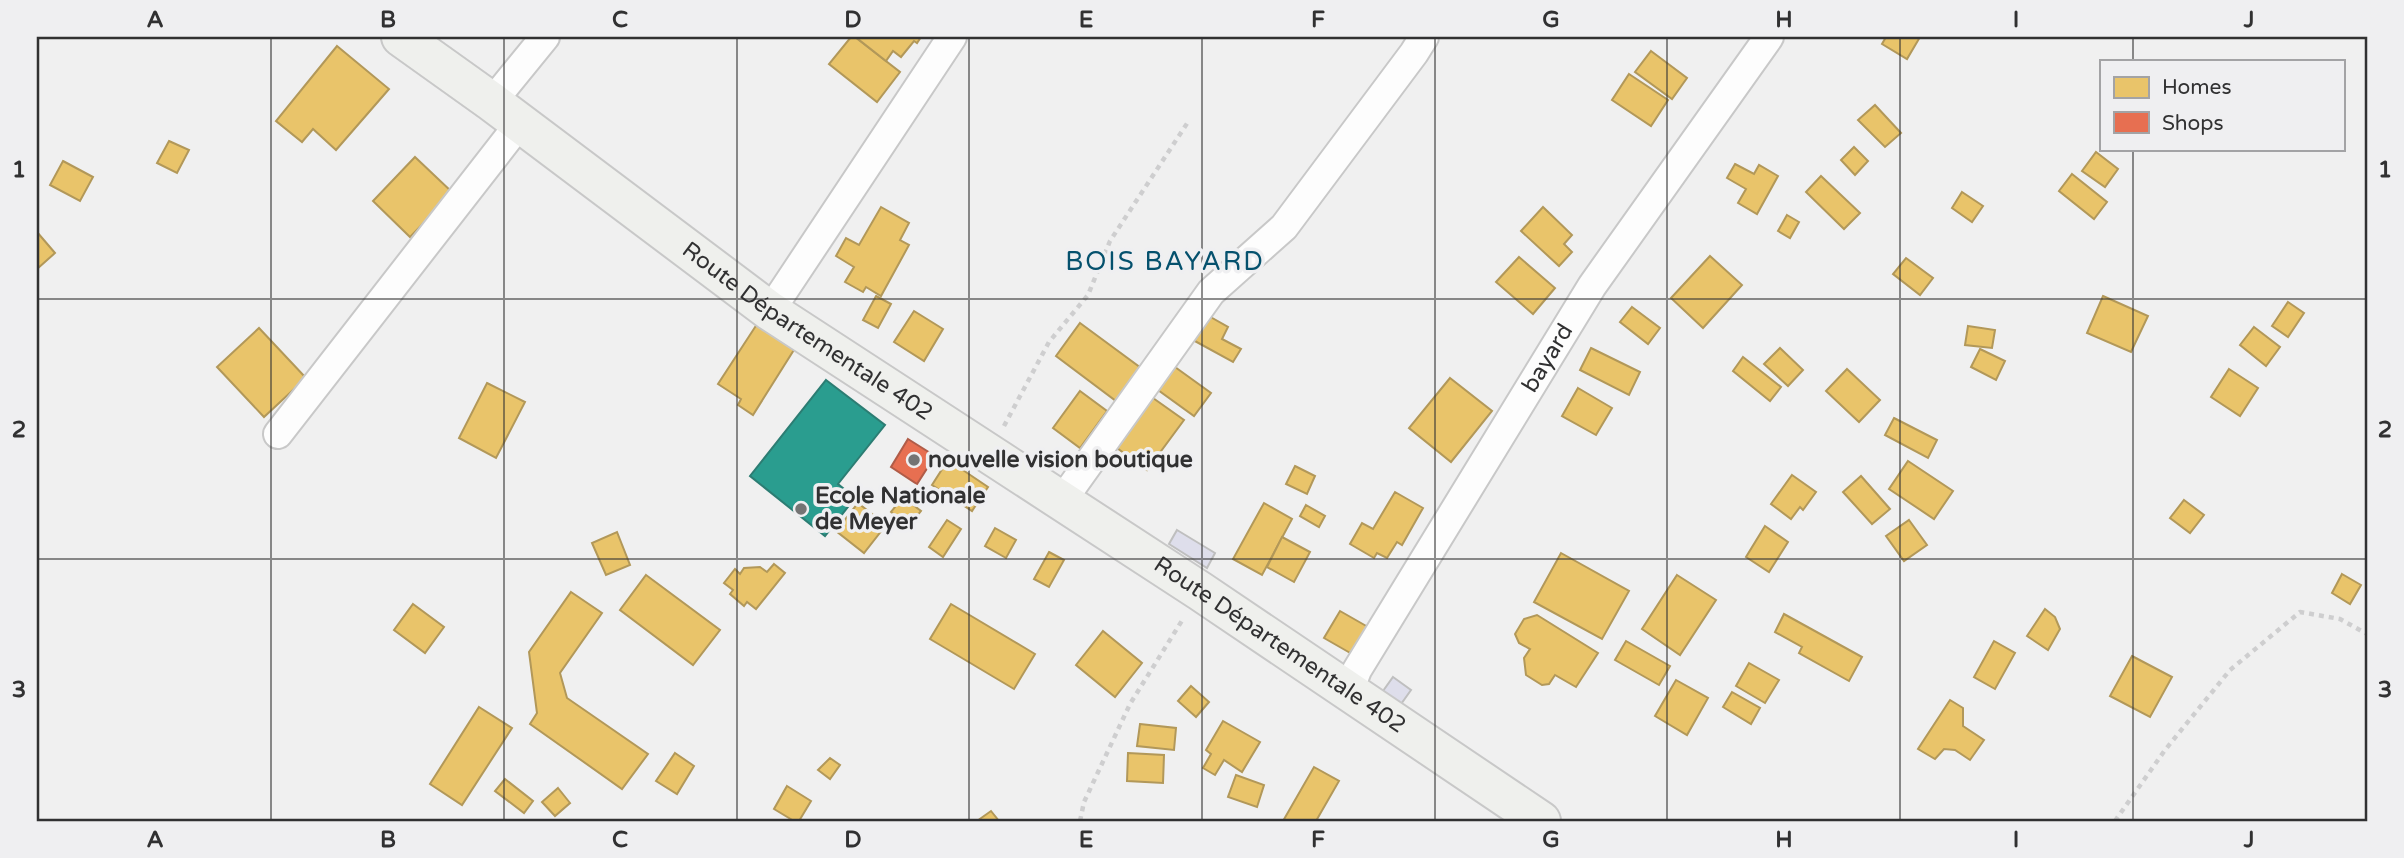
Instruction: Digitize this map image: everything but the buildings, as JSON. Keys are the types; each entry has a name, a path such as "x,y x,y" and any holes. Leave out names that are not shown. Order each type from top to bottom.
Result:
{"main road":[{"name":"Route Départementale 402","path":"401,37 506,112 770,311 1200,591 1541,821"}],"street":[{"path":"278,434 506,112 545,37"},
{"path":"770,311 953,37"},
{"path":"1061,502 1211,292 1284,228 1415,53 1424,37"},
{"name":"bayard","path":"1349,691 1357,670 1592,286 1769,37"}],"path":[{"path":"988,455 1049,342 1088,295 1110,241 1188,122"},
{"path":"1080,821 1084,802 1130,704 1200,591"},
{"path":"2115,821 2165,750 2230,670 2300,612 2340,619 2367,634"}],"place":[{"name":"nouvelle vision boutique","path":"914,460"},
{"name":"Ecole Nationale de Meyer","path":"801,509"}],"district":[{"name":"BOIS BAYARD","path":"1165,261"}]}
